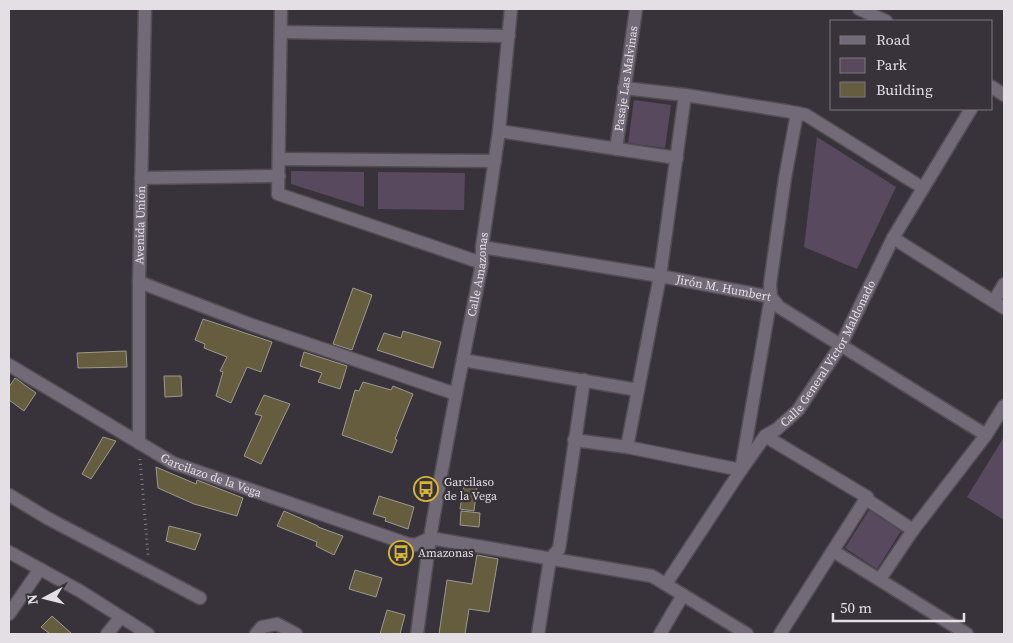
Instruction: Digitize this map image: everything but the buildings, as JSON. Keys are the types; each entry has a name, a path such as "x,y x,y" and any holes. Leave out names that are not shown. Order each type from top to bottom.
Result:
{"street":[{"name":"Avenida Unión","path":"139,443 139,282 145,9"},
{"path":"281,9 278,194 482,263"},
{"name":"Calle Amazonas","path":"417,634 430,538 482,263 482,247 499,131 511,9"},
{"name":"Pasaje Las Malvinas","path":"616,149 636,9"},
{"path":"860,9 884,20"},
{"path":"281,32 508,36"},
{"path":"624,88 685,95 806,115 923,188"},
{"path":"993,88 1004,95"},
{"path":"627,447 660,276 685,95"},
{"name":"Calle General Víctor Maldonado","path":"666,584 765,436 777,429 798,410 841,344 893,238 970,110"},
{"path":"574,440 627,447 741,470 771,297 770,284 785,178 797,112"},
{"path":"499,131 677,158"},
{"path":"280,159 495,161"},
{"path":"141,178 279,176"},
{"path":"893,238 999,304 1004,284"},
{"name":"Jirón M. Humbert","path":"482,247 660,276 771,297 779,307 986,435"},
{"path":"139,282 252,325 456,394"},
{"path":"463,360 638,390"},
{"name":"Garcilazo de la Vega","path":"9,365 173,463 408,544 415,545 430,538"},
{"path":"538,634 550,559 559,549 584,380"},
{"path":"880,579 913,530 986,435 1004,406"},
{"path":"765,436 867,497 870,501 913,530"},
{"path":"9,495 200,598"},
{"path":"780,634 867,497"},
{"path":"430,538 652,576 747,634"},
{"path":"833,551 967,634"},
{"path":"9,552 80,591 148,634"},
{"path":"9,614 40,569"},
{"path":"660,634 683,595"},
{"path":"107,634 120,618"},
{"path":"256,634 262,628 277,624 296,634"}],"path":[{"path":"139,443 149,571"}],"green space":[{"path":"634,100 671,105 665,148 628,143"},
{"path":"817,137 896,187 857,269 804,247"},
{"path":"291,171 364,172 364,207 291,184"},
{"path":"378,172 465,173 464,210 378,209"},
{"path":"1004,437 1004,520 967,497"},
{"path":"869,510 901,531 877,569 845,548"}],"place":[{"name":"Garcilaso de la Vega","path":"426,489"},
{"name":"Amazonas","path":"401,553"}]}
